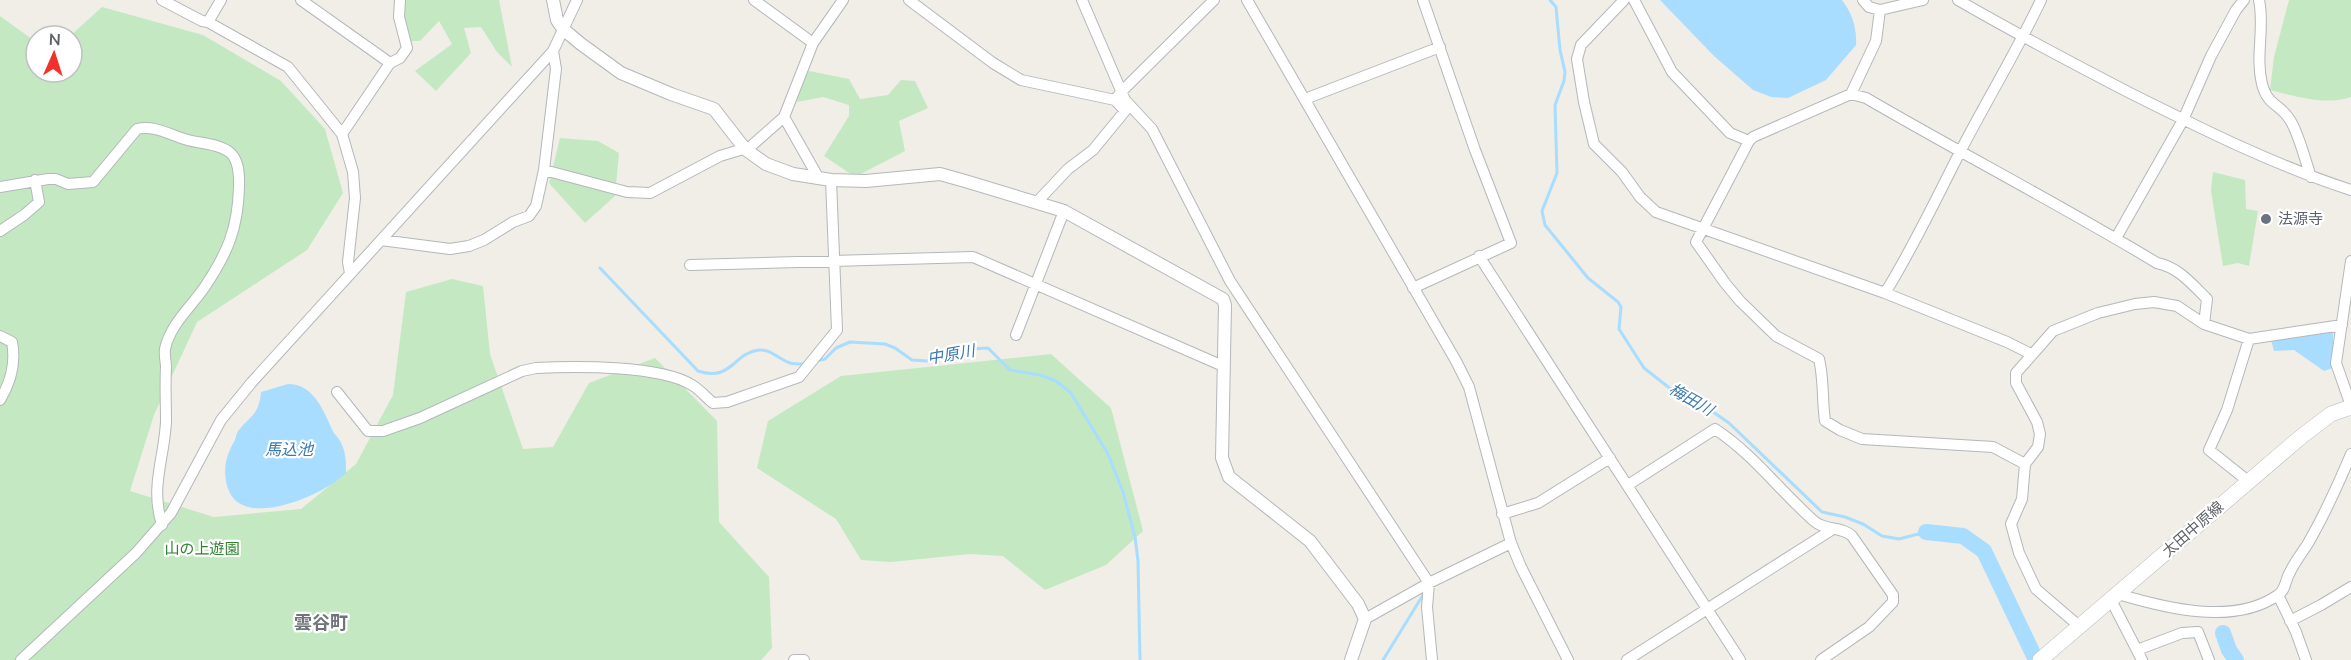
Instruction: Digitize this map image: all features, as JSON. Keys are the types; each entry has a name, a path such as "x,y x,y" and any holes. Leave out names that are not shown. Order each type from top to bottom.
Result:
{"main road":[{"name":"太田中原線","path":"2041,660 2309,430 2331,414 2351,407"}],"street":[{"path":"162,0 208,22 288,67 342,134 352,172 355,198 348,262 350,273"},
{"path":"208,22 221,0"},
{"path":"301,0 390,63"},
{"path":"342,134 390,63 400,58 407,48 399,17 399,0"},
{"path":"553,0 557,20 563,29 621,73 714,109 745,149 766,164 793,174 831,180 866,181 940,174 1064,211 1223,299 1225,305 1222,458 1229,477 1310,541 1358,604 1365,619"},
{"path":"21,660 136,553 162,525 171,513 221,420 280,349 553,51 578,0"},
{"path":"754,0 813,43"},
{"path":"544,170 627,192 650,193 720,156 745,149 783,117 813,43 843,0"},
{"path":"909,0 993,63 1022,80 1110,98 1118,96 1214,0"},
{"path":"1036,203 1068,169 1093,150 1125,111 1082,0"},
{"path":"1247,0 1456,361 1468,387 1511,543 1566,656 1553,660"},
{"path":"1413,288 1511,243 1423,0"},
{"path":"1624,0 1581,45 1577,59 1594,144 1622,172 1640,197 1656,212 1885,293 2007,342 2031,354"},
{"path":"1634,0 1672,72 1730,133 1749,141"},
{"path":"1863,0 1869,8 1881,10 1923,0"},
{"path":"1958,0 2023,37 2183,120 2279,165 2351,190"},
{"path":"1885,293 1907,259 1959,153 2041,0"},
{"path":"2116,238 2183,120 2211,56 2236,10 2244,0"},
{"path":"2259,0 2262,16 2259,62 2262,82 2267,99 2289,119 2311,177"},
{"path":"1851,94 1876,41 1881,10"},
{"path":"1305,99 1440,47"},
{"path":"381,240 450,249 484,240 513,222 529,216 536,206 544,170 556,69 553,51"},
{"path":"2025,464 1993,447 1862,439 1825,421 1819,359 1776,336 1740,301 1696,242 1749,141 1851,94 1866,98 1959,153 2030,190 2157,263 2167,265 2189,280 2207,299 2204,324"},
{"path":"1118,96 1125,100 1152,129 1230,281 1429,583 1427,607 1432,660"},
{"path":"783,117 818,177"},
{"path":"0,186 56,179 68,184 93,182 137,129 152,126 186,141 219,146 229,150 235,156 239,172 239,198 238,215 232,237 203,288 173,329 165,350 166,420 156,500 162,525"},
{"path":"0,231 39,202 35,180"},
{"path":"337,392 368,431 383,431 420,418 522,371 536,368 629,369 675,378 692,385 713,403 727,402 799,377 837,330 831,180"},
{"path":"1016,335 1064,211"},
{"path":"1479,256 1740,660"},
{"path":"690,265 973,257 1223,366"},
{"path":"2351,261 2336,363 2351,407"},
{"path":"1217,295 1230,281"},
{"path":"2079,626 2036,589 2019,553 2011,524 2022,499 2025,464 2038,447 2040,434 2037,422 2016,383 2016,373 2031,354 2053,331 2088,316 2135,304 2154,302 2177,306 2204,324 2249,339 2342,326"},
{"path":"0,336 12,342 14,354 10,380 0,400"},
{"path":"2248,481 2209,450 2227,410 2249,339"},
{"path":"1628,485 1715,429 1770,476 1816,523 1833,529 1846,530 1893,595 1893,602 1869,627 1821,660"},
{"path":"2115,597 2189,611 2211,612 2250,608 2278,595 2283,590 2288,574 2333,496 2351,454"},
{"path":"1502,514 1538,503 1610,458"},
{"path":"1627,660 1833,529"},
{"path":"1351,660 1365,619 1429,583 1511,543"},
{"path":"2290,621 2351,587"},
{"path":"2278,595 2296,632 2306,660"},
{"path":"2115,597 2139,655 2182,633 2198,632 2209,660"},
{"path":"794,660 804,660"}],"green space":[{"path":"405,0 499,0 512,67 497,52 481,27 464,28 471,53 436,91 415,71 452,44 439,21 420,41 411,41 403,12"},
{"path":"2289,0 2351,0 2351,97 2331,101 2270,90 2274,57"},
{"name":"山の上遊園","path":"102,7 203,35 281,81 325,129 343,193 307,250 197,322 154,415 130,491 214,517 301,509 356,464 393,395 406,292 452,279 483,286 490,354 523,449 553,447 589,383 655,358 717,421 719,522 769,577 772,648 761,660 0,660 0,16 24,33 24,84 84,84 83,24"},
{"path":"809,71 849,79 860,99 888,95 901,80 915,81 928,108 899,121 905,151 855,177 824,156 849,116 849,105 823,97 797,102 800,86"},
{"path":"560,138 598,141 619,153 615,196 585,223 549,183"},
{"path":"2213,172 2245,180 2246,209 2258,211 2249,266 2238,263 2223,266 2211,191"},
{"path":"1051,354 1111,408 1143,531 1106,565 1045,590 1003,556 970,554 891,562 861,560 836,519 757,468 768,421 841,376"}],"water":[{"path":"1660,0 1842,0 1853,21 1856,45 1826,80 1788,98 1771,97 1753,90 1714,56"},
{"path":"2333,331 2333,368 2324,371 2294,350 2274,351 2271,340"},
{"name":"馬込池","path":"288,384 305,389 317,401 341,444 345,455 346,473 322,490 304,498 268,508 251,508 238,502 229,491 225,472 228,454 238,431 254,414 261,392"}],"waterway":[{"name":"梅田川","path":"1550,0 1556,7 1560,50 1565,72 1555,105 1557,173 1542,211 1545,225 1588,278 1618,302 1621,307 1619,329 1644,368 1672,390 1700,403 1729,423 1822,512 1863,524 1882,536 1899,539 1926,532"},
{"name":"中原川","path":"600,268 698,371 718,373 750,352 759,350 767,351 790,363 804,364"},
{"name":"中原川","path":"816,361 825,359 836,348 850,342 885,344 912,360 927,361 970,349 988,348 1010,370 1040,375 1056,381 1071,393 1108,454 1123,492 1135,537 1138,561 1140,660"},
{"name":"梅田川","path":"1926,532 1963,536 1984,551 2036,660"},
{"path":"1383,660 1423,595"},
{"path":"2223,633 2229,650 2236,660"}],"place":[{"name":"法源寺","path":"2266,219"}],"district":[{"name":"雲谷町","path":"321,623"}]}
